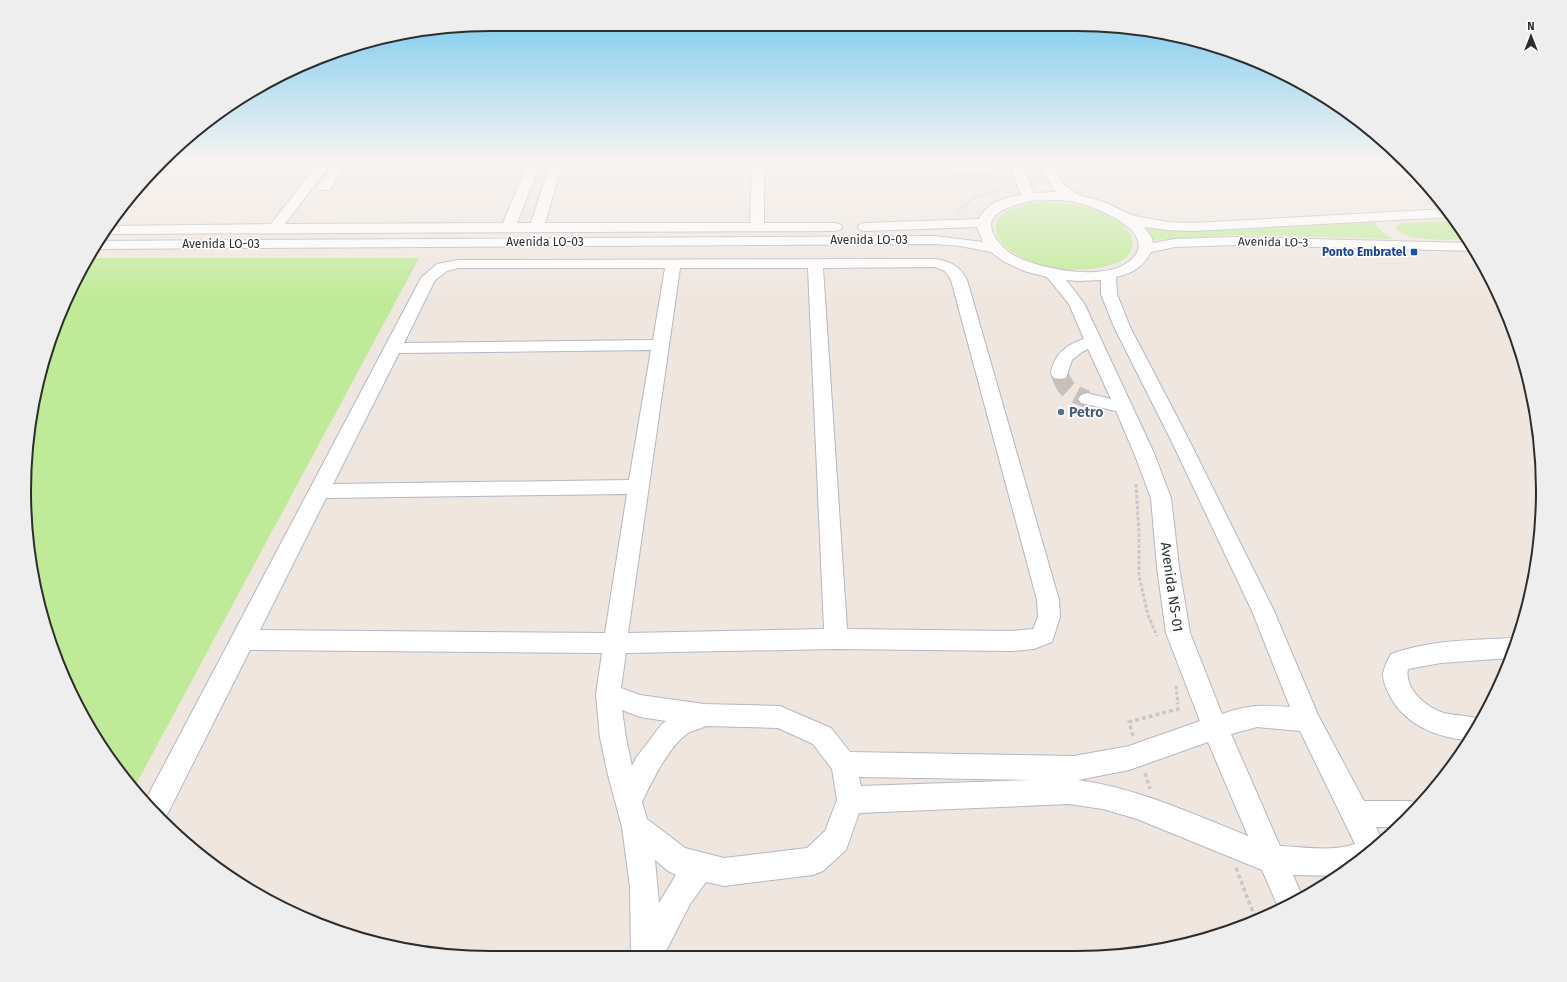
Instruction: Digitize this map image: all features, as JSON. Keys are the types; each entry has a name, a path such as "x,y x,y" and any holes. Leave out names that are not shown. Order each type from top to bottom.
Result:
{"street":[{"path":"275,228 291,207"},
{"path":"508,228 517,207"},
{"path":"537,228 543,207"},
{"path":"762,207 764,227"},
{"path":"998,207 987,216 983,228 988,241 1000,254 1021,265 1053,274 1074,277 1108,274 1123,270 1138,261 1145,249 1145,239 1138,228 1128,218 1105,207"},
{"path":"764,227 771,212"},
{"name":"Avenida LO-3","path":"1128,218 1161,226 1193,227 1443,213"},
{"path":"292,228 302,216"},
{"path":"1390,217 1388,223 1389,228 1395,234 1418,245"},
{"name":"Avenida LO-03","path":"113,230 764,227 985,223"},
{"name":"Avenida LO-03","path":"103,245 934,240 960,242 994,248"},
{"name":"Avenida LO-3","path":"1145,249 1175,243 1235,241 1465,247"},
{"path":"647,951 644,887 636,827 621,775 613,738 608,694 638,487 673,263"},
{"path":"157,806 242,640 319,491 394,348 429,278 442,267 458,264 673,263 935,263 950,266 954,270 959,280 1049,609 1049,617 1044,635 1034,640 836,640 616,643 242,640"},
{"path":"815,264 836,640"},
{"name":"Avenida NS-01","path":"1053,274 1076,303 1144,453 1161,498 1168,567 1178,633 1215,727 1289,899"},
{"path":"1108,274 1109,294 1122,327 1263,611 1308,720 1356,814 1369,845"},
{"path":"1060,374 1061,363 1071,351 1080,345 1094,343"},
{"path":"394,348 660,345"},
{"path":"1087,399 1109,405 1123,406"},
{"path":"319,491 638,487"},
{"path":"1469,729 1454,728 1439,724 1414,710 1405,699 1397,685 1395,674 1399,660 1419,655 1456,650 1508,648"},
{"path":"608,694 640,706 705,715 780,717 822,736 844,764 850,800 836,840 814,861 724,872 678,861 636,827"},
{"path":"629,802 646,767 670,733 680,725 705,715"},
{"path":"844,764 1074,768 1128,758 1237,720 1257,716 1308,720"},
{"path":"850,800 1068,791 1103,796 1158,815 1272,860 1326,862 1351,860"},
{"path":"1356,814 1403,814"},
{"path":"649,951 680,894 700,866"}],"path":[{"path":"951,213 958,211 963,207"},
{"path":"1136,483 1139,534 1139,576 1148,615 1159,643"},
{"path":"1158,815 1129,722 1178,709 1176,685"},
{"path":"1233,862 1254,915"}],"green space":[{"path":"1016,207 1085,207 1102,212 1113,217 1129,232 1132,240 1130,252 1122,261 1091,269 1067,270 1043,266 1032,262 1011,251 999,239 996,233 997,221 1007,211"},
{"path":"1448,221 1461,240 1440,240 1409,236 1401,233 1396,228 1396,226 1401,223"},
{"path":"1374,222 1382,232 1393,239 1237,235 1150,240 1143,228 1234,230"},
{"path":"95,258 419,258 136,784 109,747 93,721 78,694 66,667 55,639 47,610 35,551 31,491 35,431 40,401 55,343 78,288"}],"tunnel":[{"path":"1060,374 1064,384 1069,390 1087,399"}],"place":[{"name":"Ponto Embratel","path":"1414,252"},
{"name":"Petro","path":"1061,412"}]}
